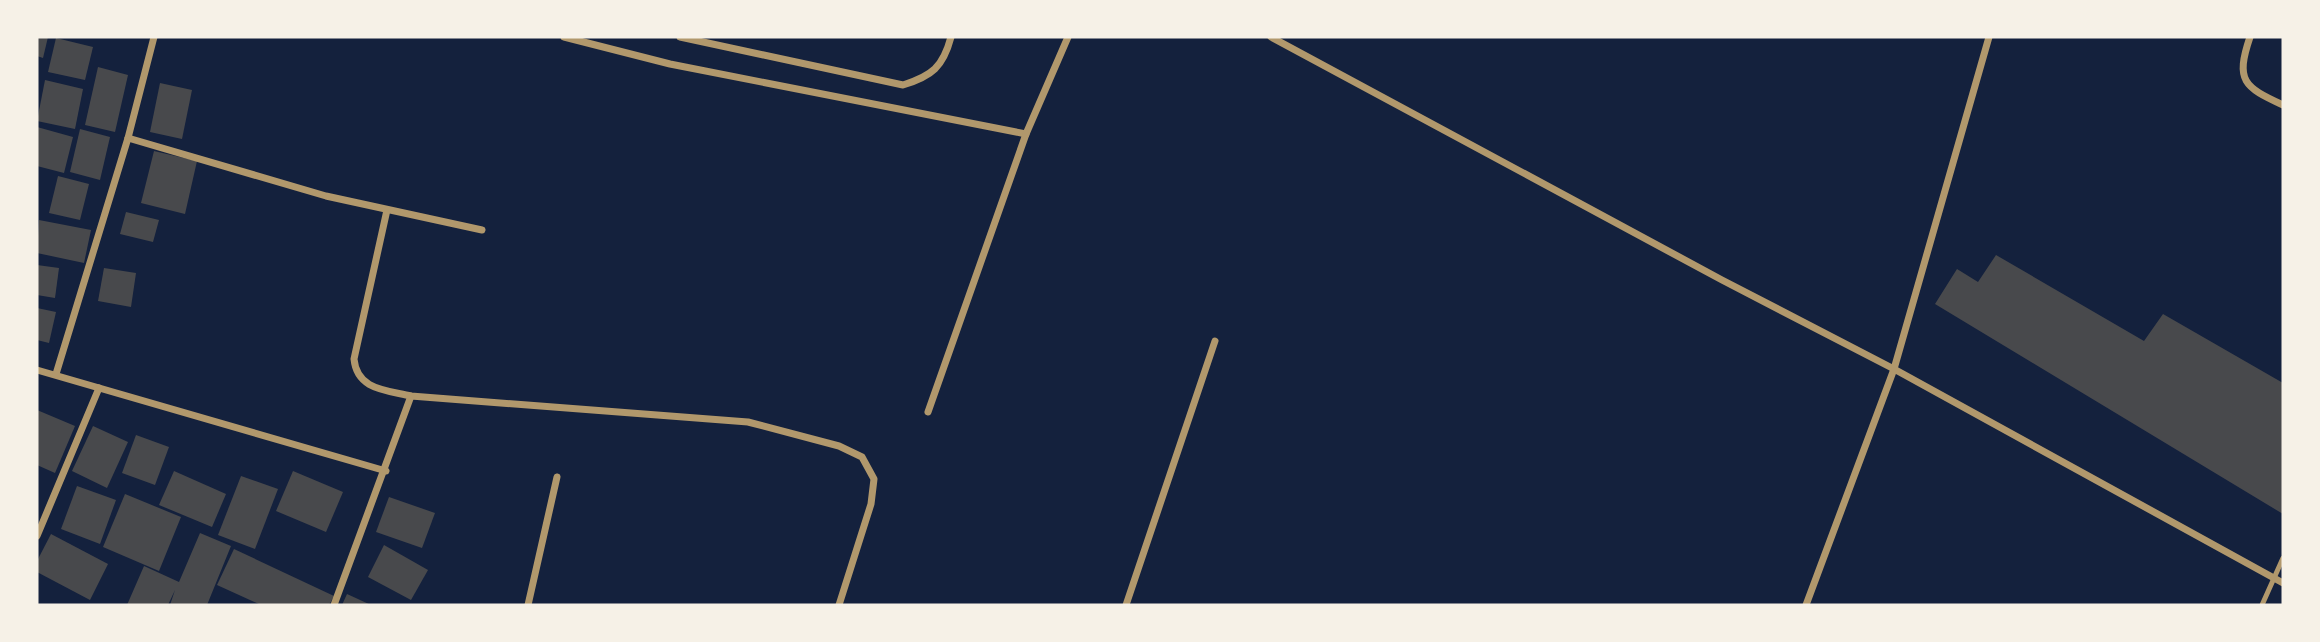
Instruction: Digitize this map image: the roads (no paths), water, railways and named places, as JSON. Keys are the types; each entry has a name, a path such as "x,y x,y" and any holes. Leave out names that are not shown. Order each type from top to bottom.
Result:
{"street":[{"path":"56,374 128,138 154,37"},
{"path":"564,37 670,64 1026,134"},
{"path":"680,37 903,85 924,78 945,58 951,37"},
{"path":"929,412 1026,134 1068,37"},
{"path":"1271,37 1722,281 1894,369 2283,583"},
{"path":"1806,605 1894,369 1989,37"},
{"path":"2250,37 2242,59 2244,76 2252,91 2283,105"},
{"path":"128,138 326,196 482,230"},
{"path":"387,210 355,359 356,373 367,386 411,396 747,422 839,446 862,457 874,479 871,504 839,605"},
{"path":"1126,605 1214,341"},
{"path":"37,370 386,471"},
{"path":"37,536 99,388"},
{"path":"334,605 386,471 411,396"},
{"path":"528,605 557,477"}],"lane":[{"path":"2262,605 2283,558"}]}
